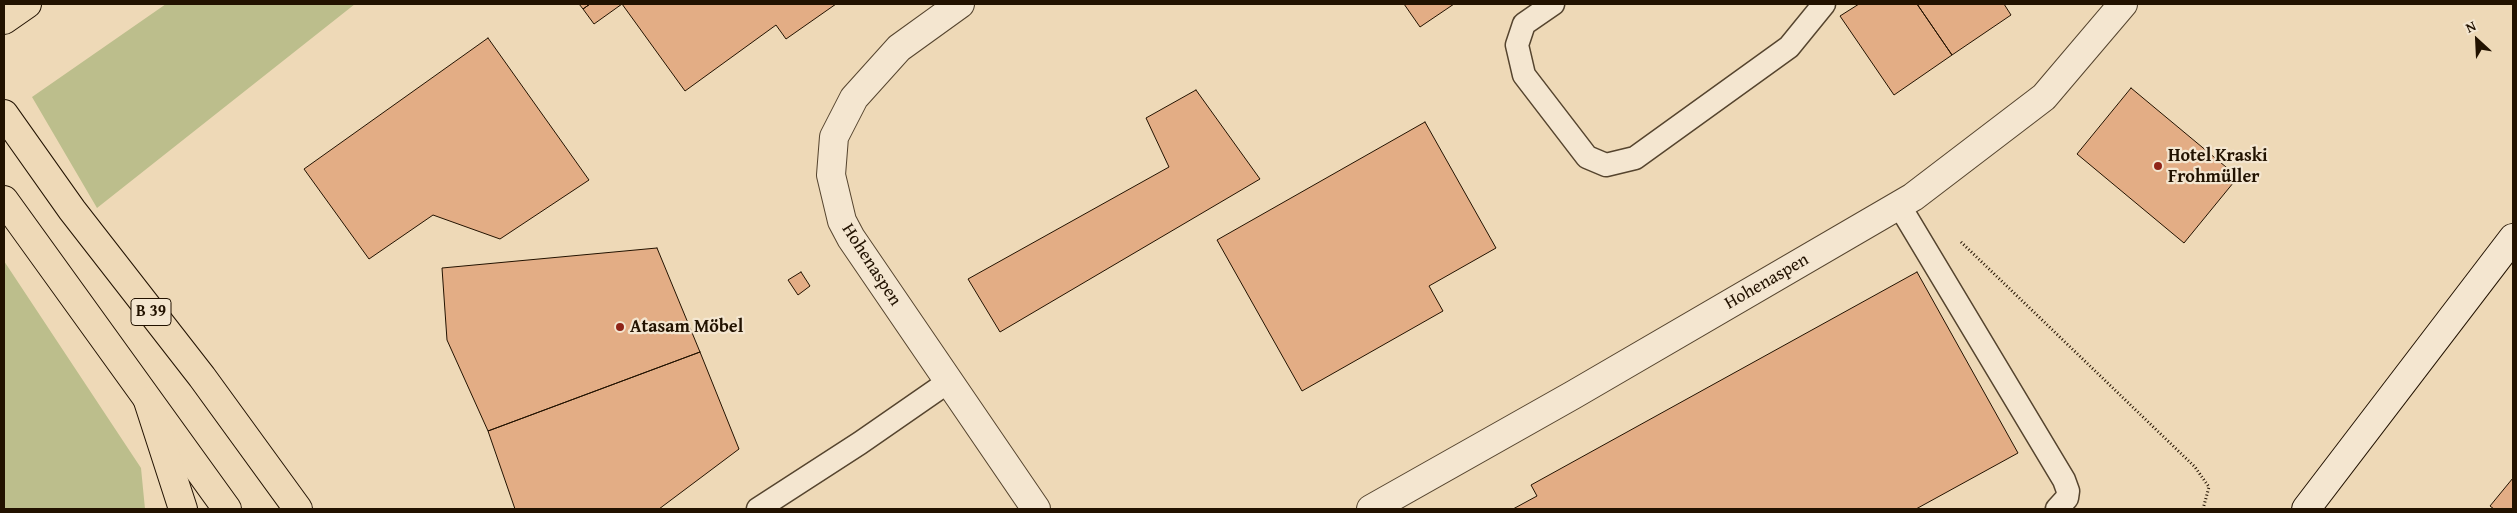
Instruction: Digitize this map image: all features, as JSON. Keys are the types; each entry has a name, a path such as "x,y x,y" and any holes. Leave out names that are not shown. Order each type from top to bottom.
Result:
{"main road":[{"name":"B 39","path":"4,114 72,210 202,377 298,509"},
{"path":"4,200 227,509"},
{"path":"148,401 183,509"}],"street":[{"name":"Hohenaspen","path":"960,4 899,48 854,98 834,137 831,175 838,212 851,238 1036,509"},
{"name":"Hohenaspen","path":"1371,509 1573,395 1914,197 2044,97 2123,4"},
{"path":"2306,509 2513,238"}],"lane":[{"path":"1553,4 1524,24 1518,45 1524,75 1587,157 1606,165 1635,158 1789,47 1824,4"},
{"path":"1899,205 2064,480 2068,491 2066,498 2057,509"},
{"path":"766,504 860,444 948,382"}],"path":[{"path":"1957,238 2195,467 2209,487 2204,509"}],"green space":[{"path":"166,4 355,4 97,208 32,97"},
{"path":"4,261 141,468 145,509 4,509"}],"building":[{"path":"579,4 590,4 583,9"},
{"path":"590,4 622,4 594,24 583,9"},
{"path":"622,4 836,4 786,39 776,25 685,91"},
{"path":"1404,4 1454,4 1420,27"},
{"path":"1859,4 1917,4 1952,55 1894,95 1840,16"},
{"path":"1917,4 2004,4 2011,15 1952,55"},
{"path":"488,38 589,180 500,239 433,215 369,259 304,169"},
{"name":"Hotel Kraski Frohmüller","path":"2131,88 2238,177 2184,243 2077,154"},
{"path":"1196,90 1260,179 1000,332 968,279 1169,167 1146,118"},
{"path":"1425,122 1496,248 1429,286 1443,311 1302,391 1217,240"},
{"path":"657,248 700,352 488,431 447,340 442,268"},
{"path":"801,272 810,286 798,295 788,280"},
{"path":"1917,272 2018,453 1916,509 1513,509 1537,496 1531,485"},
{"path":"700,352 739,449 659,509 515,509 488,431"},
{"path":"2513,478 2513,509 2494,509 2490,506"}],"place":[{"name":"Hotel Kraski Frohmüller","path":"2158,166"},
{"name":"Atasam Möbel","path":"620,327"}]}
